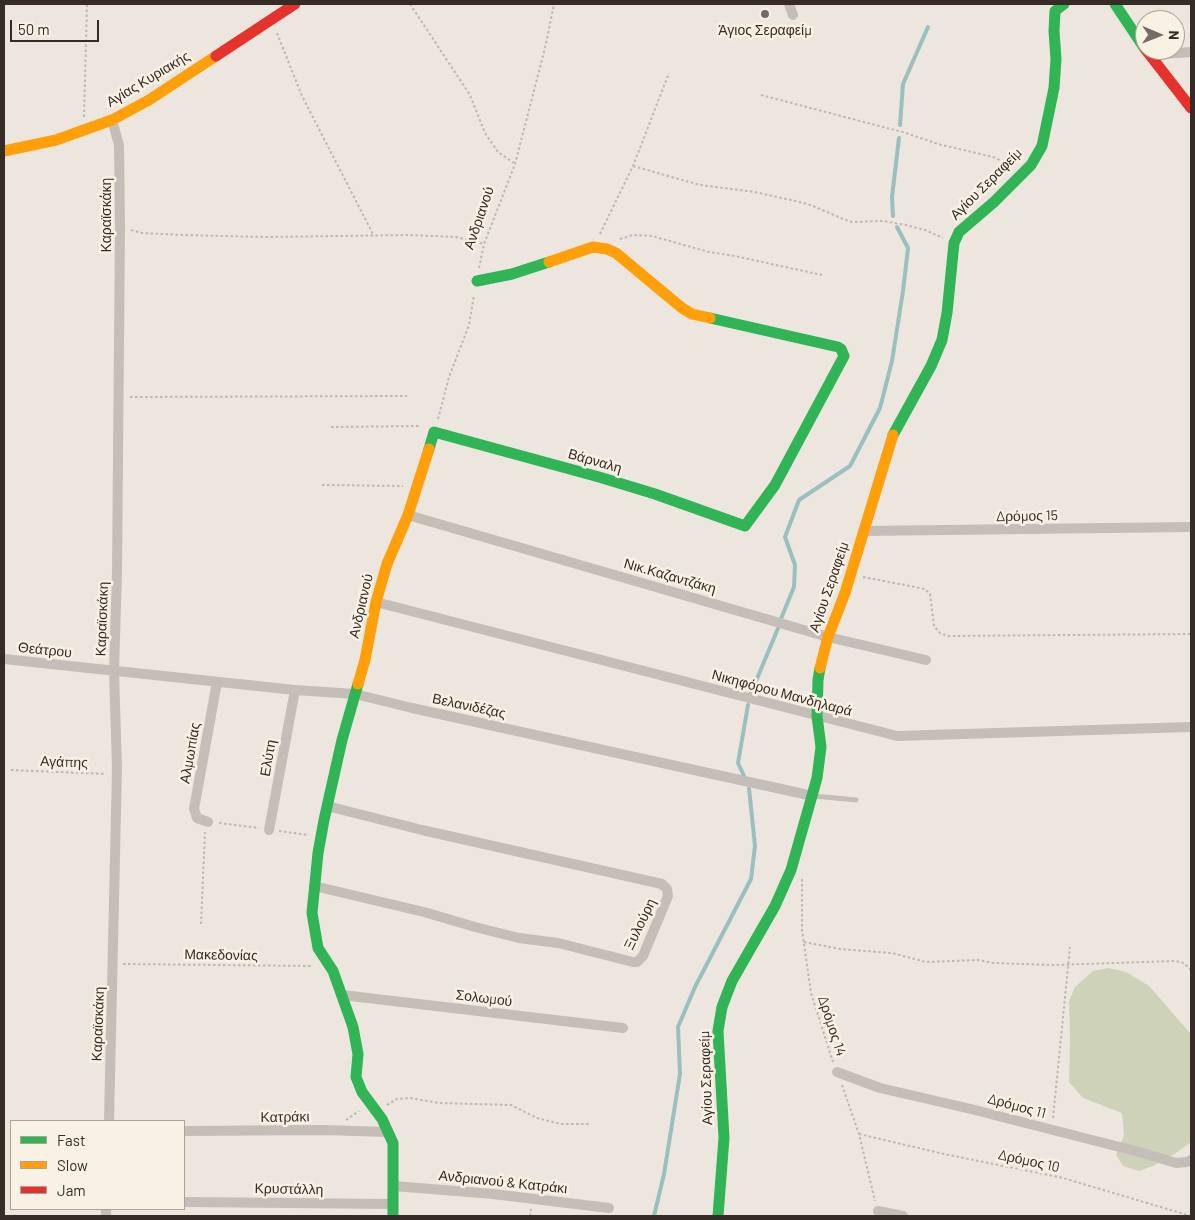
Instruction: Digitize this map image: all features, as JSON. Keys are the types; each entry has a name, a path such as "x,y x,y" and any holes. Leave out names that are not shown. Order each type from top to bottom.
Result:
{"street":[{"name":"Αγίας Κυριακής","path":"4,151 56,140 112,120 149,100 295,4"},
{"path":"789,4 793,15"},
{"name":"Αγίου Σεραφείμ","path":"718,1216 724,1138 718,1031 722,1007 732,982 775,906 791,870 814,796 821,746 817,716 818,680 828,636 852,574 863,531 893,435 931,366 942,340 947,314 954,243 959,232 994,202 1031,165 1042,146 1049,115 1056,59 1055,11 1064,4"},
{"path":"1115,4 1135,33"},
{"path":"1154,60 1191,108"},
{"name":"Καραϊσκάκη","path":"109,1120 116,774 114,671 117,573 120,227 119,145 112,120"},
{"path":"477,281 512,274 593,247"},
{"name":"Βάρναλη","path":"434,432 599,477 655,494 745,526 775,485 843,360 843,352 838,347 692,314 682,308 616,253 607,249 593,247"},
{"name":"Ανδριανού","path":"393,1216 393,1142 362,1092 356,1077 358,1054 353,1027 330,967 318,948 312,913 314,886 326,806 342,740 365,660 376,602 387,564 418,486 434,432"},
{"name":"Νικ.Καζαντζάκη","path":"408,515 828,636 926,660"},
{"name":"Δρόμος 15","path":"863,531 1191,527"},
{"name":"Νικηφόρου Μανδηλαρά","path":"376,602 897,736 1191,727"},
{"name":"Θεάτρου","path":"4,659 114,671"},
{"name":"Βελανιδέζας","path":"114,671 295,690 355,694 814,796"},
{"name":"Αλμωπίας","path":"208,822 197,818 194,809 216,682"},
{"name":"Ελύτη","path":"269,830 295,690"},
{"name":"Ξυλούρη","path":"314,886 424,912 484,930 519,938 558,943 628,962 637,962 642,956 668,896 668,889 662,884 452,837 326,806"},
{"name":"Σολωμού","path":"342,995 623,1028"},
{"name":"Δρόμος 11","path":"837,1072 880,1088 971,1108 1176,1163 1191,1160"},
{"name":"Κατράκι","path":"185,1131 330,1130 388,1132"},
{"name":"Ανδριανού & Κατράκι","path":"394,1186 493,1194 609,1208"},
{"name":"Κρυστάλλη","path":"185,1202 393,1204"},
{"path":"878,1211 903,1216"}],"lane":[{"path":"814,796 856,800"}],"path":[{"path":"84,129 87,4"},
{"path":"410,4 470,96 485,134 498,152 514,164"},
{"name":"Ανδριανού","path":"434,432 449,376 469,324 484,244 514,164 545,48 554,4"},
{"path":"272,19 302,96 374,236"},
{"path":"593,247 633,166 669,73"},
{"path":"761,95 906,133 938,144 993,157 1024,171"},
{"path":"633,166 700,185 755,192 811,205 852,222 883,221 906,225 925,230 954,243"},
{"path":"120,227 142,233 181,235 266,237 410,235 456,238 484,244"},
{"path":"617,240 633,235 652,236 709,252 822,275"},
{"path":"118,397 407,396"},
{"path":"331,427 421,426 434,432"},
{"path":"322,485 418,486"},
{"path":"852,574 925,589 930,594 934,626 940,633 948,636 1191,634"},
{"name":"Αγάπης","path":"11,770 116,774"},
{"path":"201,924 204,836 208,822 321,836"},
{"name":"Δρόμος 14","path":"802,879 802,930 811,993 859,1134 878,1211"},
{"path":"804,942 840,949 892,953 926,962 966,960 993,963 1069,965 1175,961 1184,964 1191,970"},
{"path":"1052,1130 1070,946"},
{"name":"Μακεδονίας","path":"113,964 330,967"},
{"path":"376,1112 397,1099 410,1098 439,1103 511,1106 537,1118 561,1124 591,1124"},
{"path":"330,1130 356,1114 369,1101"},
{"name":"Δρόμος 10","path":"859,1134 944,1154 1063,1178 1191,1216"}],"green space":[{"path":"1108,968 1126,972 1149,986 1191,1034 1191,1142 1153,1166 1139,1171 1123,1166 1116,1155 1124,1135 1122,1113 1083,1098 1069,1082 1069,1001 1075,987 1093,971"}],"waterway":[{"path":"900,125 903,84 928,27"},
{"path":"893,216 892,197 899,138"},
{"path":"780,621 794,587 795,565 785,537 799,500 850,466 880,408 892,361 908,248 897,227"},
{"path":"751,693 779,626"},
{"path":"745,778 738,763 748,705"},
{"path":"654,1216 664,1174 680,1074 678,1027 695,987 751,879 755,846 749,788"}],"traffic: fast":[{"path":"893,435 931,366 942,340 947,313 954,243 959,232 994,202 1031,165 1042,146 1054,88 1056,59 1055,11 1064,4"},
{"path":"1115,4 1135,34"},
{"path":"477,281 512,274 549,262"},
{"path":"429,449 434,432 599,477 655,494 745,526 775,485 844,356 838,347 710,318"},
{"path":"718,1216 724,1138 718,1031 722,1007 732,981 775,906 791,870 817,778 821,747 817,716 820,668"},
{"path":"358,684 342,740 324,820 318,853 312,913 318,948 333,971 353,1027 358,1054 356,1077 362,1092 382,1119 393,1143 393,1216"}],"traffic: slow":[{"path":"4,151 56,140 112,120 149,100 216,56"},
{"path":"549,262 593,247 607,249 616,253 682,308 692,314 710,318"},
{"path":"820,668 828,637 845,593 893,435"},
{"path":"358,684 365,660 376,602 387,564 408,515 429,449"}],"traffic: jam":[{"path":"216,56 295,4"},
{"path":"1154,60 1191,108"}],"place":[{"name":"Άγιος Σεραφείμ","path":"765,14"}]}
